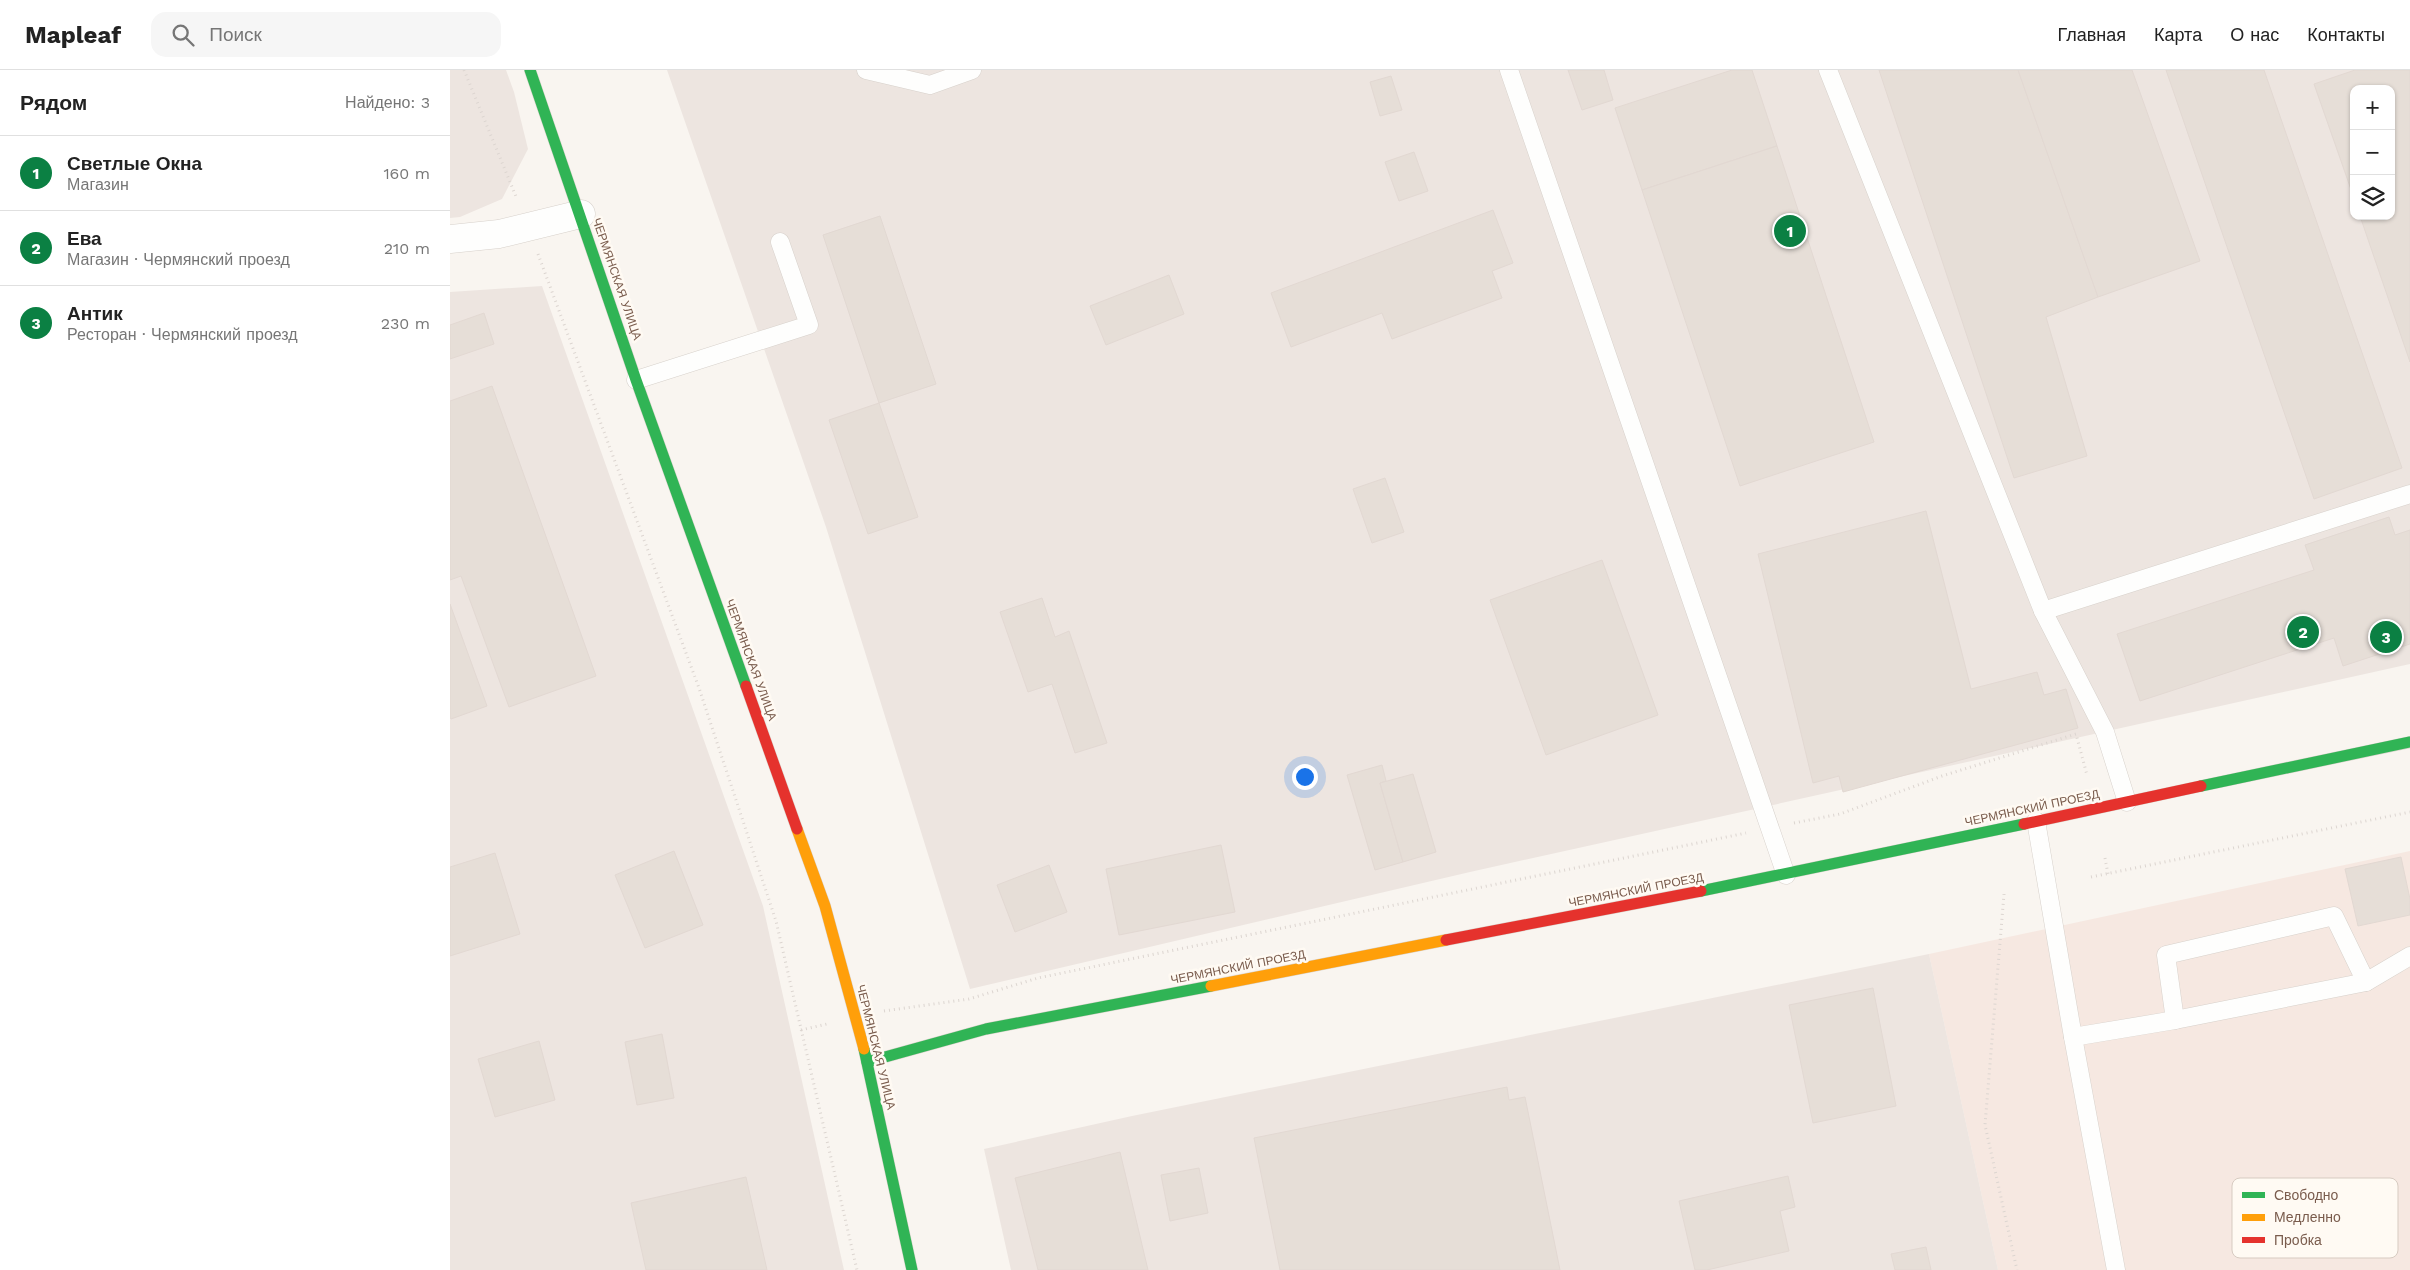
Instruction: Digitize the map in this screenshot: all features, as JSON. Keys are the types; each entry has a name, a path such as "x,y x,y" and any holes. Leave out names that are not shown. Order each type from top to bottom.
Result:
{"street":[{"name":"ЧЕРМЯНСКАЯ УЛИЦА","path":"530,70 636,380 825,906 856,1018 912,1270"},
{"path":"450,239 499,234 580,214"},
{"name":"ЧЕРМЯНСКИЙ ПРОЕЗД","path":"866,1062 986,1029 1786,875 2410,742"}],"lane":[{"path":"866,70 930,85 972,70"},
{"path":"1509,70 1786,875"},
{"path":"1828,70 2042,611 2105,732 2127,802"},
{"path":"636,380 809,325 780,242"},
{"path":"2042,611 2410,494"},
{"path":"2036,821 2116,1270"},
{"path":"2175,1020 2166,955 2334,916 2366,982"},
{"path":"2073,1037 2175,1020 2366,982 2410,956"}],"path":[{"path":"464,70 528,227 699,688 776,921 857,1270"},
{"path":"801,1030 885,1011 969,999 1038,978 1840,814 1942,776 2076,734 2088,776"},
{"path":"2092,877 2410,812"},
{"path":"2105,858 2108,874"},
{"path":"2004,894 1985,1125 2017,1270"}],"shaded area":[{"path":"450,70 506,70 514,92 528,149 502,199 460,217 450,218"},
{"path":"667,70 2410,70 2410,664 1470,872 970,989 826,527"},
{"path":"542,286 763,906 844,1270 450,1270 450,292"},
{"path":"2410,851 2410,1270 1998,1270 1929,954"},
{"path":"1929,954 1998,1270 1011,1270 984,1149 1132,1116"}],"building":[{"path":"1568,70 1604,70 1613,100 1582,110"},
{"path":"1732,70 1752,70 1777,146 1642,190 1615,108"},
{"path":"1879,70 2018,70 2098,297 2046,317 2087,456 2014,478"},
{"path":"2018,70 2132,70 2200,261 2098,297"},
{"path":"2166,70 2264,70 2402,468 2314,499"},
{"path":"2355,70 2410,70 2410,362 2361,220 2395,220 2395,85 2350,85 2350,187 2314,84"},
{"path":"1391,76 1402,110 1380,116 1370,82"},
{"path":"1777,146 1874,442 1740,486 1642,190"},
{"path":"1414,152 1428,191 1399,201 1385,162"},
{"path":"1493,210 1513,263 1492,271 1502,298 1392,339 1382,313 1291,347 1271,293"},
{"path":"880,216 936,384 879,403 823,235"},
{"path":"1169,275 1184,314 1106,345 1090,306"},
{"path":"484,313 494,344 450,359 450,325"},
{"path":"492,386 596,676 509,707 461,576 450,580 450,401"},
{"path":"879,403 918,517 868,534 829,420"},
{"path":"1385,478 1404,532 1372,543 1353,489"},
{"path":"1926,511 1971,689 2037,672 2044,695 2066,689 2078,728 1843,792 1839,776 1813,783 1758,554"},
{"path":"2389,517 2395,535 2410,530 2410,644 2343,666 2334,638 2140,701 2117,634 2314,570 2305,545"},
{"path":"1602,560 1658,715 1546,755 1490,600"},
{"path":"1042,598 1055,637 1069,631 1107,743 1075,753 1052,684 1028,692 1000,612"},
{"path":"450,604 487,706 451,719 450,717"},
{"path":"1382,765 1386,781 1380,783 1403,862 1375,870 1347,775"},
{"path":"1413,774 1436,852 1403,862 1380,783"},
{"path":"1221,845 1235,912 1119,935 1106,869"},
{"path":"674,851 703,925 645,948 615,875"},
{"path":"495,853 520,934 450,956 450,867"},
{"path":"2401,857 2410,899 2410,915 2358,926 2345,869"},
{"path":"1049,865 1067,912 1015,932 997,885"},
{"path":"1873,988 1896,1106 1813,1123 1789,1005"},
{"path":"662,1034 674,1098 637,1105 625,1042"},
{"path":"539,1041 555,1100 495,1117 478,1059"},
{"path":"1507,1087 1509,1100 1525,1097 1560,1270 1280,1270 1254,1138"},
{"path":"1120,1152 1148,1270 1038,1270 1015,1178"},
{"path":"1199,1168 1208,1213 1170,1221 1161,1175"},
{"path":"1788,1176 1795,1207 1780,1211 1789,1251 1707,1270 1695,1270 1679,1201"},
{"path":"746,1177 767,1270 646,1270 631,1203"},
{"path":"1926,1247 1931,1270 1895,1270 1891,1254"}],"traffic: fast":[{"path":"530,70 636,380 746,686"},
{"path":"2201,786 2410,742"},
{"path":"1701,891 2024,824"},
{"path":"867,1062 986,1029 1211,986"},
{"path":"864,1049 912,1270"}],"traffic: slow":[{"path":"797,829 825,906 864,1049"},
{"path":"1211,986 1446,940"}],"traffic: jam":[{"path":"746,686 797,829"},
{"path":"2024,824 2201,786"},
{"path":"1446,940 1701,891"}],"place":[{"name":"Светлые Окна","path":"1790,231"},
{"name":"Ева","path":"2303,632"},
{"name":"Антик","path":"2386,637"}]}
